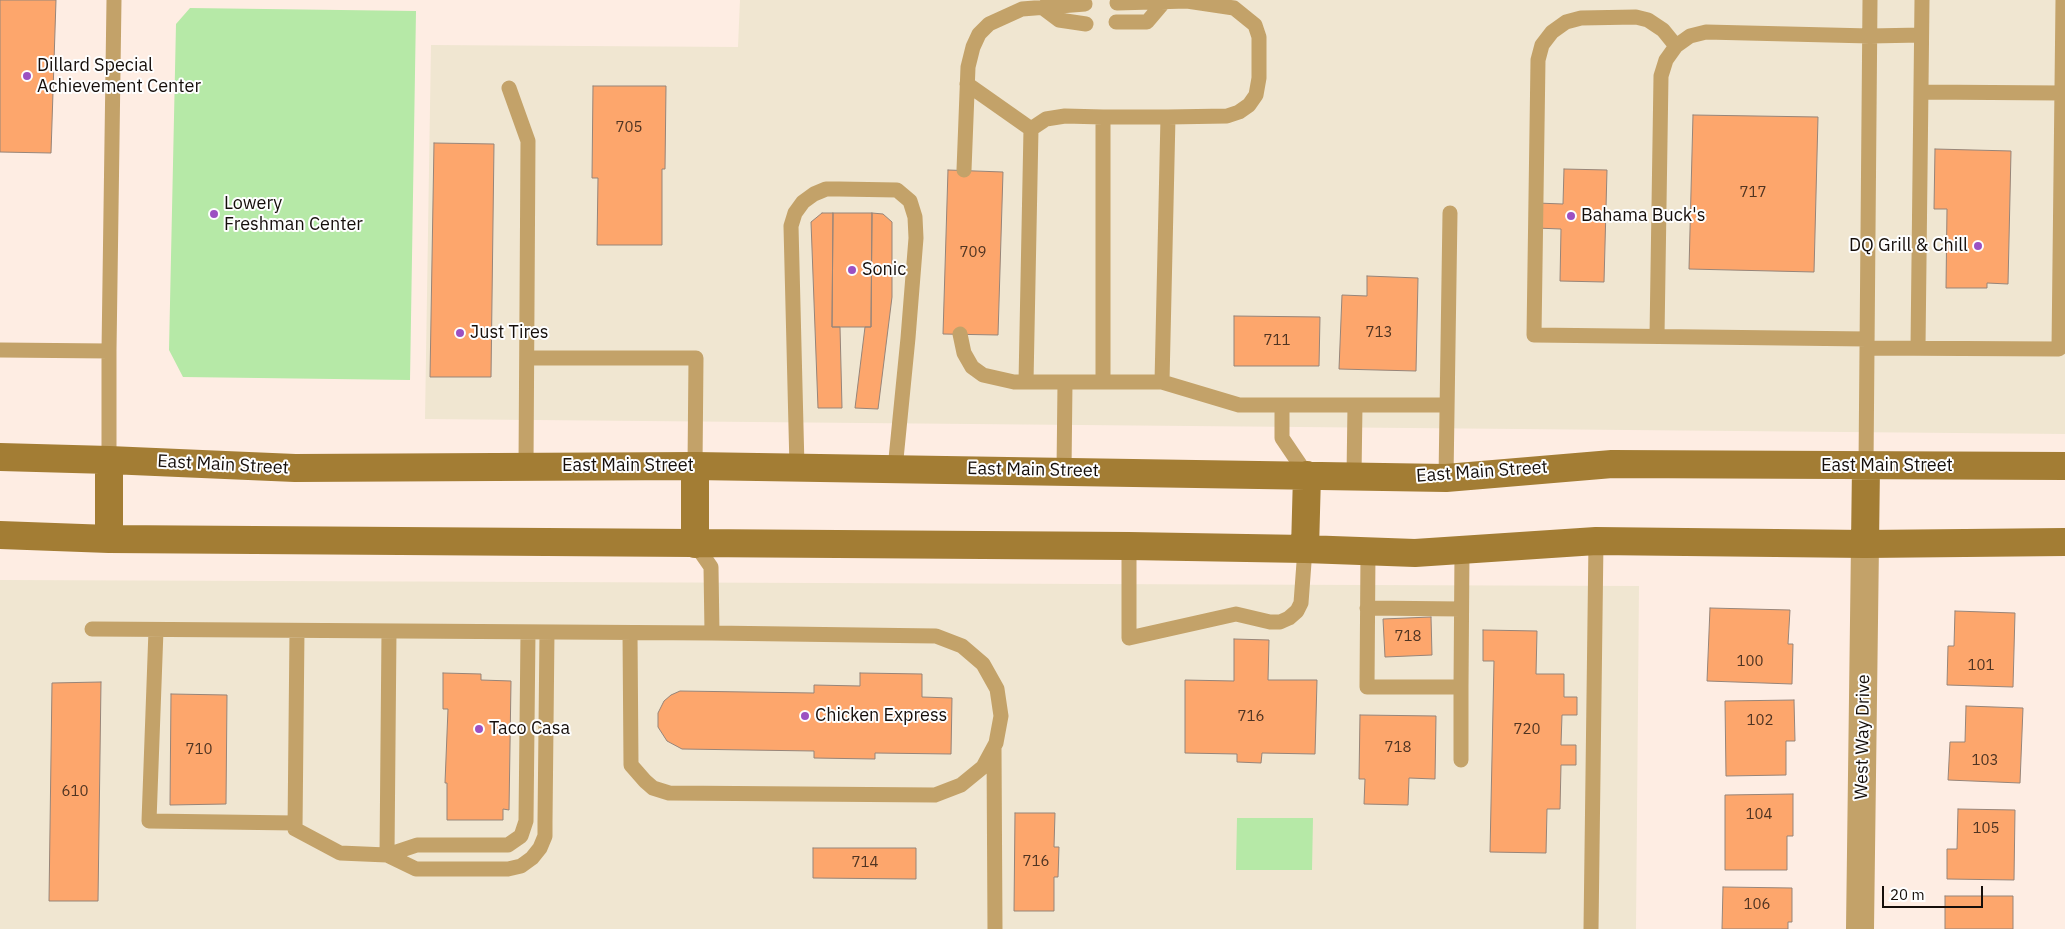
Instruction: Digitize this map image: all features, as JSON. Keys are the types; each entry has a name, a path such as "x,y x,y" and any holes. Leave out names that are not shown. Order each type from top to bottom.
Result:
{"main road":[{"name":"East Main Street","path":"0,457 295,468 696,466 1446,478 1612,464 2065,466"},
{"path":"109,460 109,539"},
{"path":"696,466 696,544"},
{"path":"1865,544 1866,466"},
{"path":"1305,549 1307,475"},
{"path":"0,535 109,539 1129,546 1415,553 1596,542 1865,544 2065,542"}],"street":[{"name":"West Way Drive","path":"1860,929 1865,544"}],"lane":[{"path":"109,460 114,0"},
{"path":"1866,466 1870,0"},
{"path":"1918,348 1922,0"},
{"path":"1676,46 1663,30 1648,20 1636,17 1581,18 1566,22 1552,32 1542,44 1538,60 1534,335 1657,336 1867,343 1918,348 2059,350 2063,0"},
{"path":"1116,22 1146,22 1162,1"},
{"path":"1031,129 1046,119 1065,116 1227,116 1239,112 1249,105 1256,95 1259,78 1259,37 1255,25 1234,8 1187,1 1117,3"},
{"path":"964,170 968,67 973,47 979,34 989,24 1022,10 1048,4 1085,4"},
{"path":"1048,4 1059,20 1086,24"},
{"path":"1657,336 1661,76 1666,60 1676,46 1690,36 1706,32 1921,36"},
{"path":"967,84 1031,129"},
{"path":"509,88 528,140 526,466"},
{"path":"1921,92 2062,93"},
{"path":"1103,117 1103,382"},
{"path":"1162,382 1168,117"},
{"path":"1026,382 1031,129"},
{"path":"797,468 792,226 795,213 803,202 814,194 826,189 840,188 896,190 910,201 915,217 916,238 909,329 895,469"},
{"path":"1446,478 1450,213"},
{"path":"960,334 964,353 972,367 982,375 1026,382 1162,382 1239,405 1447,405"},
{"path":"0,350 109,351"},
{"path":"527,358 696,358 696,466"},
{"path":"1064,471 1065,383"},
{"path":"1282,405 1282,438 1307,475"},
{"path":"1354,476 1355,405"},
{"path":"1591,929 1596,542"},
{"path":"696,544 711,567 712,634"},
{"path":"1129,546 1129,638 1236,614 1270,622 1280,622 1289,618 1297,612 1302,603 1305,549"},
{"path":"1461,760 1462,550"},
{"path":"1368,552 1367,687 1461,687"},
{"path":"1367,608 1461,609"},
{"path":"92,629 936,636 962,646 983,664 997,689 1001,716 994,746 995,929"},
{"path":"156,630 149,821 295,823"},
{"path":"297,631 295,829 340,853 387,855 417,845 508,845 521,836 526,821 528,632"},
{"path":"387,855 389,631"},
{"path":"387,855 416,869 508,869 521,866 532,858 540,848 545,836 547,632"},
{"path":"630,633 631,764 645,782 653,788 669,793 936,795 961,785 982,767 994,746"}],"shaded area":[{"path":"740,0 2065,0 2065,434 425,419 431,45 738,47"},
{"path":"0,580 1639,586 1636,929 0,929"}],"green space":[{"path":"190,8 416,11 410,380 183,377 169,350 176,24"},
{"path":"1237,818 1313,818 1312,870 1236,870"}],"building":[{"name":"Dillard Special Achievement Center","path":"0,0 56,0 51,153 0,152"},
{"path":"593,86 666,86 665,169 662,169 662,245 597,245 598,178 592,178"},
{"path":"1693,115 1818,117 1814,272 1689,269"},
{"path":"434,143 494,144 491,377 430,377"},
{"name":"DQ Grill & Chill","path":"1935,149 2011,151 2008,284 1987,283 1987,288 1946,288 1947,209 1934,209"},
{"name":"Bahama Buck's","path":"1564,169 1607,170 1604,282 1560,281 1561,229 1536,228 1537,203 1563,204"},
{"path":"948,170 1003,172 998,335 943,334"},
{"path":"822,213 833,213 832,327 840,327 842,408 818,408 811,222"},
{"name":"Sonic","path":"833,213 872,213 871,327 832,327"},
{"path":"872,213 883,214 892,222 892,297 878,409 855,408 865,327 871,327"},
{"path":"1367,276 1418,278 1416,371 1339,369 1342,295 1367,296"},
{"path":"1234,316 1320,317 1319,366 1234,366"},
{"path":"1710,608 1790,610 1788,644 1793,644 1792,684 1707,681"},
{"path":"1955,611 2015,613 2013,687 1947,685 1948,646 1954,646"},
{"path":"1431,617 1432,655 1385,657 1383,619"},
{"path":"1483,630 1537,631 1536,674 1564,674 1564,697 1577,697 1577,715 1562,715 1561,745 1576,745 1576,765 1561,765 1560,809 1547,809 1546,853 1490,852 1494,661 1483,661"},
{"path":"1234,639 1269,640 1268,680 1317,680 1315,754 1262,753 1261,763 1237,762 1237,754 1185,753 1185,680 1234,681"},
{"name":"Taco Casa","path":"443,673 481,674 481,680 511,681 509,810 503,809 503,820 447,820 447,783 445,783 448,709 443,709"},
{"name":"Chicken Express","path":"860,673 922,674 922,697 952,698 951,754 875,753 875,759 814,758 814,751 682,749 667,741 658,727 658,713 664,701 680,691 814,693 814,685 860,686"},
{"path":"101,682 98,901 49,901 52,683"},
{"path":"171,694 227,695 226,804 170,805"},
{"path":"1794,700 1795,741 1786,741 1786,775 1726,776 1725,701"},
{"path":"1966,706 2023,708 2020,783 1948,780 1950,742 1965,742"},
{"path":"1360,715 1436,716 1435,779 1409,778 1408,805 1364,804 1365,779 1359,779"},
{"path":"1793,794 1793,836 1787,836 1787,870 1725,870 1725,795"},
{"path":"1958,809 2015,810 2014,880 1947,879 1947,849 1957,849"},
{"path":"1015,813 1055,813 1054,847 1059,847 1058,877 1054,877 1054,911 1014,911"},
{"path":"813,848 916,848 916,879 813,878"},
{"path":"1723,887 1792,888 1792,922 1788,922 1788,929 1722,929"},
{"path":"1945,896 2013,896 2013,929 1945,929"}],"place":[{"name":"Dillard Special Achievement Center","path":"27,76"},
{"name":"Lowery Freshman Center","path":"214,214"},
{"name":"Bahama Buck's","path":"1571,216"},
{"name":"DQ Grill & Chill","path":"1978,246"},
{"name":"Sonic","path":"852,270"},
{"name":"Just Tires","path":"460,333"},
{"name":"Chicken Express","path":"805,716"},
{"name":"Taco Casa","path":"479,729"}]}
